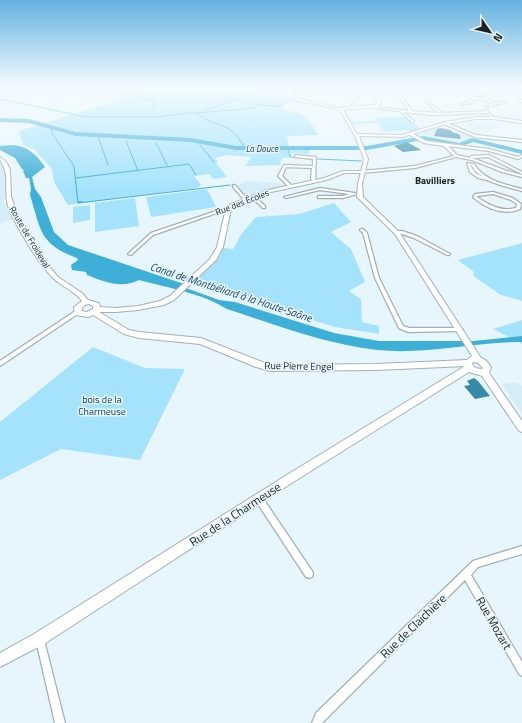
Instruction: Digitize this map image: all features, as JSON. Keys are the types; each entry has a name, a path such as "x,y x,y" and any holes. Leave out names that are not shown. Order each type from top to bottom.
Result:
{"street":[{"path":"349,121 357,135 366,159 356,194"},
{"path":"357,135 395,137 411,134 445,123 467,121"},
{"path":"445,123 476,136 522,140"},
{"path":"411,134 422,140 445,145 489,150 518,158 522,156"},
{"path":"445,145 456,156"},
{"path":"296,156 315,158 314,181"},
{"path":"362,172 415,167 456,156 522,174"},
{"path":"467,158 488,156 522,174"},
{"name":"Route de Froideval","path":"0,158 7,164 10,175 8,200 27,235 56,279 82,295 86,302 96,303 96,310"},
{"path":"490,179 477,177 472,173 468,164 473,165 477,172 490,179 522,190"},
{"path":"290,186 281,177 284,166 314,167"},
{"name":"Rue des Écoles","path":"130,254 152,234 229,209 253,197 343,172 362,172"},
{"path":"234,186 246,200"},
{"path":"505,197 516,188"},
{"path":"286,198 320,189 356,194 395,232 465,337 473,351 471,364 478,373 484,373"},
{"path":"493,193 505,197 519,204 518,209 511,211 493,209 487,207 475,197 476,195 493,193"},
{"path":"319,197 343,197 356,194"},
{"path":"253,197 264,207"},
{"path":"77,312 84,315 96,310 138,308 162,303 178,293 212,260 220,247 229,209"},
{"path":"362,230 367,240 376,278 401,327 408,330 460,330"},
{"path":"395,232 402,232 424,241 448,254"},
{"path":"0,364 77,312 80,305 86,302"},
{"name":"Rue Pierre Engel","path":"96,310 127,332 139,335 201,341 259,365 270,368 471,364"},
{"path":"471,364 486,365 487,370 484,373"},
{"name":"Rue de la Charmeuse","path":"0,660 40,640 471,364"},
{"path":"484,373 522,428"},
{"path":"259,499 309,574"},
{"name":"Rue de Claichière","path":"317,723 320,717 476,564 522,550"},
{"name":"Rue Mozart","path":"466,574 522,671"},
{"path":"40,640 60,723"}],"shaded area":[{"path":"473,122 497,125 498,127 484,133 465,126 467,123"},
{"path":"440,127 447,128 474,138 457,143 417,135"},
{"path":"13,145 28,149 45,167 32,177 35,189 41,197 54,232 68,245 184,284 186,288 219,300 235,302 334,333 379,341 474,341 522,336 522,342 413,351 377,350 358,347 320,339 282,327 227,309 217,303 196,295 139,280 126,284 113,284 87,275 86,272 72,270 71,265 78,260 77,258 55,247 43,234 30,195 31,189 29,178 26,178 23,171 24,170 15,158 0,150 0,146"},
{"path":"0,160 6,171 4,201 14,219 0,223"},
{"path":"247,181 281,183 285,186 247,197 237,186"},
{"path":"516,382 522,386 522,414 502,384"}],"green space":[{"path":"52,121 309,121 318,135 287,136 289,149 309,149 309,154 291,153 291,157 282,158 280,165 246,166 251,157 227,155 215,158 218,162 216,163 227,177 213,179 209,174 194,176 201,185 197,188 68,205 54,182 52,169 34,149 23,145 19,131"},
{"path":"411,121 421,129 413,132 406,130 385,132 378,123 353,124 352,122"},
{"path":"207,189 216,207 151,217 146,197"},
{"path":"135,198 139,226 95,232 95,203"},
{"path":"334,203 351,222 331,232 351,249 365,282 349,291 361,299 362,322 379,326 379,334 335,327 247,300 205,290 209,287 196,281 219,256 223,248 233,249 242,233 256,217 299,214"},
{"path":"90,205 90,220 73,223 73,207"},
{"path":"522,243 522,301 501,295 473,276 474,272 458,260"},
{"path":"522,320 522,344 493,329"},
{"name":"bois de la Charmeuse","path":"93,347 145,368 185,369 140,460 61,449 0,480 0,422"}],"building":[{"path":"440,128 459,134 461,139 434,136 437,129"},
{"path":"407,142 421,150 403,152 394,146"},
{"path":"474,378 490,396 475,399 464,386 470,385 467,381"}],"waterway":[{"name":"La Douce","path":"21,121 29,121 76,134 148,139 191,140 236,148 367,148 423,138 447,144 460,145 472,140 507,147 522,152"},
{"path":"210,121 228,128 239,139 245,148"},
{"path":"51,129 53,135 74,166 78,203 230,185"},
{"path":"98,136 108,165"},
{"path":"196,140 214,162"},
{"path":"126,141 138,170"},
{"path":"156,143 168,167"},
{"path":"288,148 290,157 313,159"},
{"path":"317,159 361,161"},
{"path":"168,167 189,164 196,175"},
{"path":"138,170 168,167"},
{"path":"76,178 138,170"}],"district":[{"name":"Bavilliers","path":"435,180"}],"water label":[{"name":"Canal de Montbéliard à la Haute-Saône","path":"231,292"}]}
